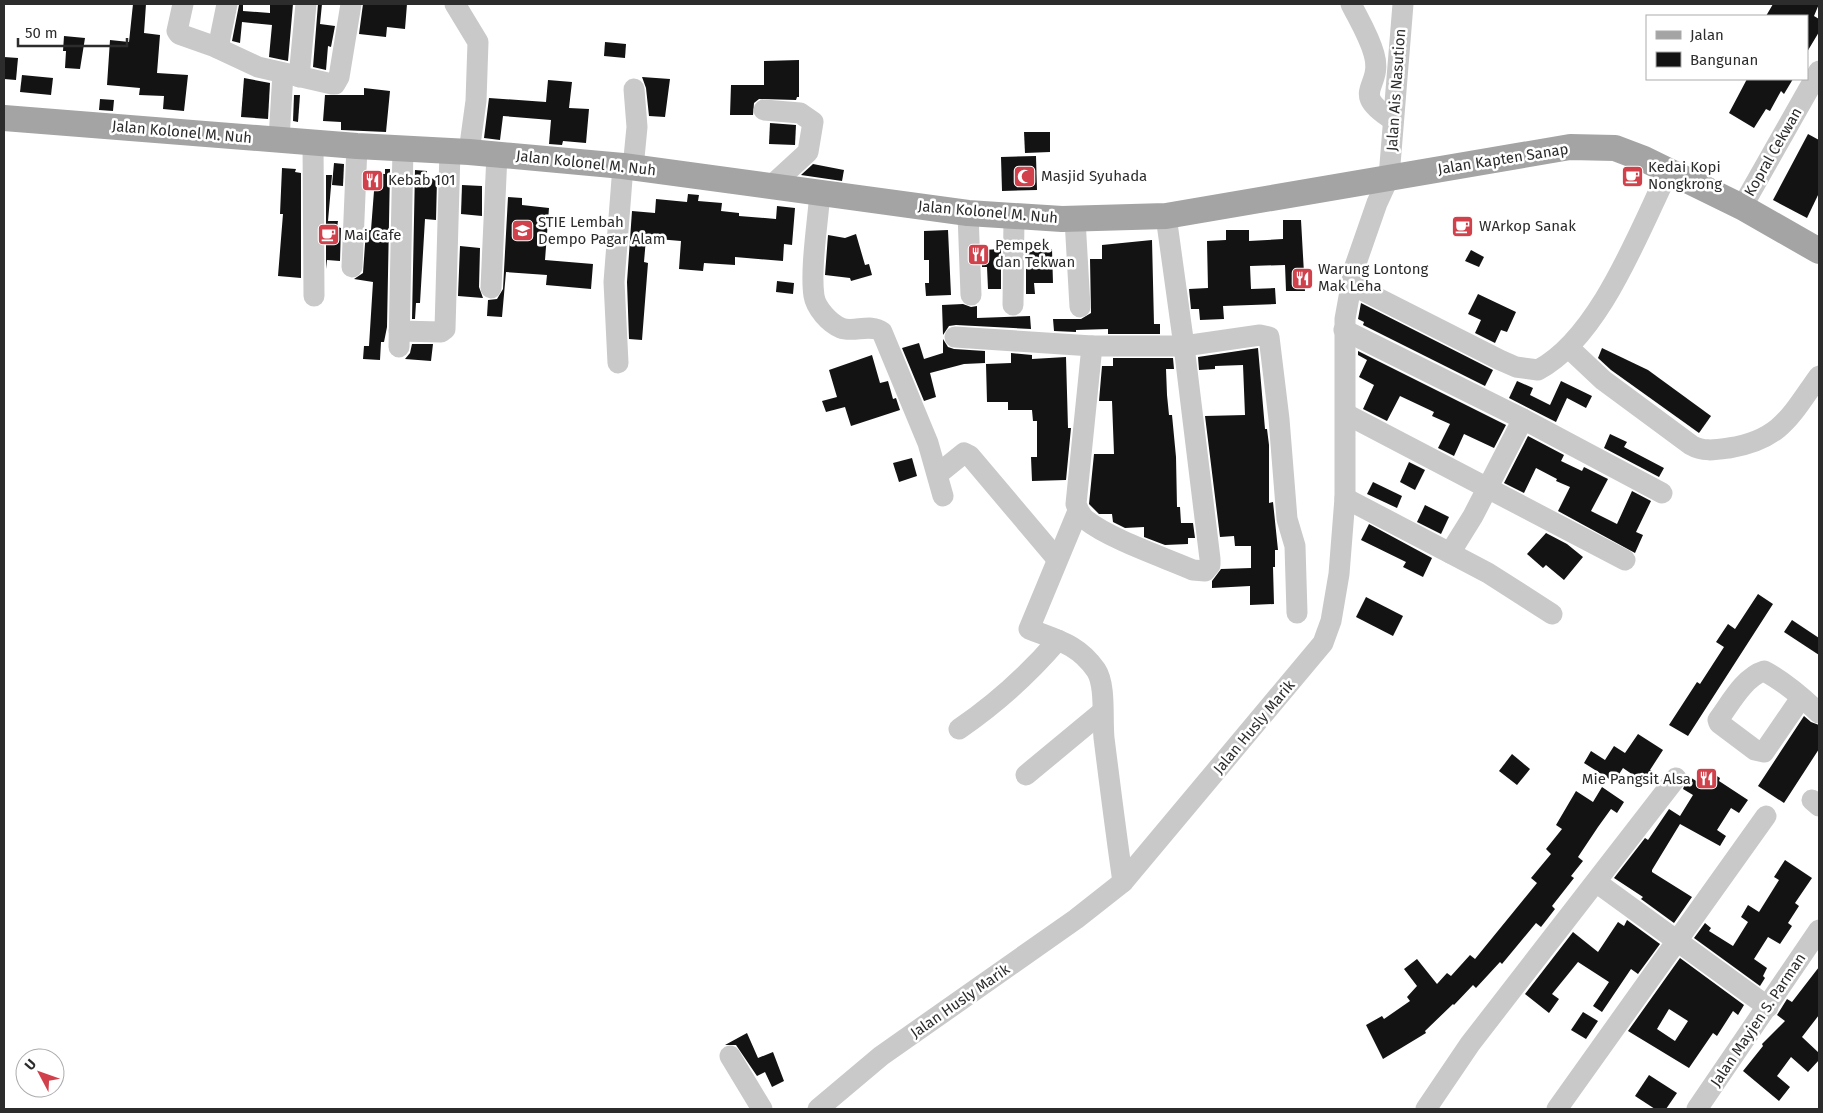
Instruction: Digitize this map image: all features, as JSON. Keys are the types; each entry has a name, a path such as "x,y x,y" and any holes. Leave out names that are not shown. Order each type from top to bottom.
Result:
{"main road":[{"name":"Jalan Kolonel M. Nuh","path":"4,118 357,146 496,154 628,167 1014,218 1075,219 1166,216"},
{"name":"Jalan Kapten Sanap","path":"1166,216 1570,147 1615,148 1669,170 1742,207 1819,251"}],"street":[{"path":"184,4 177,31 179,34 218,48 258,68 332,84 338,82 351,4"},
{"path":"218,48 227,4"},
{"path":"279,139 306,4"},
{"path":"403,148 399,339 441,332 445,329 460,152 476,101 478,42 455,4"},
{"path":"1351,4 1374,55 1375,72 1369,98 1371,103 1393,120"},
{"name":"Jalan Ais Nasution","path":"1389,177 1403,4"},
{"name":"Kopral Cekwan","path":"1742,207 1819,71"},
{"path":"618,363 614,282 628,167 637,127 634,88"},
{"path":"764,110 800,113 807,116 813,122 808,152 771,186"},
{"path":"313,142 314,296"},
{"path":"352,267 357,146"},
{"path":"491,288 496,154"},
{"path":"1352,285 1516,367 1538,370 1569,348 1590,321 1616,277 1669,170"},
{"name":"Jalan Husly Marik","path":"818,1109 881,1056 1076,919 1123,882 1323,643 1330,621 1339,574 1345,498 1344,330 1354,269 1377,203 1389,177"},
{"path":"820,192 814,284 815,302 824,314 841,328 880,330 924,431 938,474 942,496"},
{"path":"968,213 971,295"},
{"path":"1092,346 1076,504 1078,511 1085,519 1104,531 1193,570 1205,572 1210,560 1166,216"},
{"path":"1013,305 1014,218"},
{"path":"1075,219 1080,307"},
{"path":"1344,330 1523,419 1662,494"},
{"path":"955,337 1092,346 1184,346 1260,335 1269,337 1279,419 1287,519 1295,546 1296,613"},
{"path":"1569,348 1603,380 1691,445 1706,450 1739,446 1768,436 1786,422 1819,376"},
{"path":"1346,414 1625,560"},
{"path":"1450,554 1488,487 1523,419"},
{"path":"938,474 956,456 964,453 970,456 1057,559"},
{"path":"1345,498 1488,573 1552,614"},
{"path":"1078,511 1057,559 1023,624 1082,652 1097,672 1101,686 1102,712 1123,882"},
{"path":"959,729 1004,696 1032,670 1058,640"},
{"path":"1802,698 1819,713"},
{"path":"1026,775 1102,712"},
{"path":"1427,1109 1470,1044 1676,778"},
{"path":"1557,1109 1678,942 1766,816"},
{"path":"1596,882 1768,1007"},
{"name":"Jalan Mayjen S. Parman","path":"1697,1109 1819,930"},
{"path":"730,1056 762,1109"}],"building":[{"path":"133,4 146,4 144,33 160,35 157,73 188,75 184,111 163,109 164,96 139,95 140,88 107,85 110,40 129,42"},
{"path":"270,4 293,4 288,61 269,57 272,25 242,22 240,43 232,41 239,5 243,5 243,11 270,13"},
{"path":"318,4 322,4 320,24 335,26 331,47 328,46 326,70 313,67"},
{"path":"363,4 407,4 405,29 387,27 386,37 359,34"},
{"path":"1773,4 1819,4 1814,16 1819,19 1819,32 1808,50 1808,15 1767,15"},
{"path":"64,36 85,38 80,69 65,68 66,51 63,51"},
{"path":"605,42 626,44 625,58 604,56"},
{"path":"4,57 18,58 16,80 4,79"},
{"path":"799,60 799,97 796,100 759,99 754,103 753,115 730,115 731,85 764,85 764,61"},
{"path":"22,75 53,78 51,95 20,92"},
{"path":"642,77 670,79 665,117 649,116 646,88"},
{"path":"244,78 270,83 268,119 241,117"},
{"path":"548,80 572,82 569,108 589,109 586,143 563,141 562,145 549,144 551,120 503,116 500,140 484,138 489,98 546,102"},
{"path":"1746,80 1792,80 1784,94 1781,91 1770,111 1766,109 1754,128 1729,113"},
{"path":"364,88 390,91 386,132 341,130 341,122 323,121 325,95 364,95"},
{"path":"294,95 300,95 298,122 293,121"},
{"path":"100,99 114,100 113,111 99,110"},
{"path":"770,123 796,125 795,145 769,144"},
{"path":"1024,132 1050,132 1050,152 1025,153"},
{"path":"1808,134 1819,140 1819,193 1807,218 1773,200"},
{"path":"1036,156 1037,190 1002,191 1001,157"},
{"path":"334,163 344,164 343,186 332,185"},
{"path":"813,164 844,170 842,181 801,175"},
{"path":"282,168 296,169 295,172 301,173 301,278 278,276 283,214 280,214"},
{"path":"385,169 390,169 387,327 384,342 381,342 380,360 363,359 364,346 369,346 373,282 354,279 363,273 366,230 371,230 374,191 368,190 368,173 385,174"},
{"path":"415,170 427,171 426,178 437,179 436,220 425,219 420,303 416,303 415,319 412,319"},
{"path":"326,175 332,175 328,221 338,221 337,227 341,228 340,261 327,260 326,269"},
{"path":"462,185 482,186 482,216 461,214"},
{"path":"688,194 699,195 698,201 722,203 721,211 739,213 739,216 776,219 777,206 795,208 792,245 784,244 783,261 735,257 735,265 704,263 703,271 679,269 681,241 646,238 644,262 648,263 642,340 629,339 627,282 632,211 655,213 656,199 687,202"},
{"path":"508,197 522,198 522,205 549,208 545,260 593,264 591,289 546,285 547,275 506,272 502,317 487,316 488,300 497,299 503,289"},
{"path":"1283,220 1301,220 1305,291 1286,291 1285,265 1250,266 1251,289 1275,288 1276,304 1223,306 1224,319 1200,320 1199,309 1191,309 1189,289 1208,288 1207,241 1226,240 1226,230 1249,230 1249,241 1283,239"},
{"path":"948,230 951,295 926,296 925,283 929,283 929,260 924,260 924,231"},
{"path":"856,234 865,265 869,264 872,275 851,281 850,278 825,275 828,235 845,238"},
{"path":"1152,240 1154,324 1160,324 1160,334 1108,334 1108,329 1076,330 1076,332 1054,331 1053,319 1081,319 1091,313 1090,259 1102,259 1102,245"},
{"path":"982,244 983,250 1001,249 1001,289 988,289 987,267 982,267"},
{"path":"460,246 480,248 479,287 483,298 458,296"},
{"path":"1026,248 1052,249 1053,283 1034,283 1035,294 1026,294"},
{"path":"1471,250 1484,257 1479,267 1465,261"},
{"path":"777,281 794,283 793,294 776,292"},
{"path":"1478,294 1516,312 1507,332 1501,330 1495,343 1475,333 1481,320 1468,314"},
{"path":"1361,303 1493,370 1485,386 1363,325 1364,322 1358,319"},
{"path":"963,304 971,307 977,306 977,318 1030,316 1031,329 956,325 949,326 943,335 942,305"},
{"path":"943,339 948,347 954,349 985,351 985,363 964,364 930,373 936,397 924,401 902,348 919,343 924,359 943,353"},
{"path":"412,344 433,344 431,361 405,359 410,353"},
{"path":"1258,348 1265,429 1267,429 1269,445 1269,503 1273,502 1278,550 1275,550 1275,567 1273,567 1274,604 1250,605 1250,586 1212,588 1212,581 1221,569 1251,568 1251,546 1235,546 1234,536 1220,537 1205,416 1245,415 1243,365 1215,366 1215,369 1199,370 1198,357"},
{"path":"1602,348 1648,370 1711,416 1699,433 1611,370 1598,358"},
{"path":"1358,351 1506,425 1494,448 1464,434 1454,456 1438,448 1450,424 1432,416 1434,412 1400,396 1387,421 1363,409 1374,385 1359,377 1367,360 1358,355"},
{"path":"1011,353 1032,355 1032,359 1066,357 1068,428 1071,428 1066,480 1032,481 1031,457 1037,457 1037,421 1033,421 1032,410 1008,410 1008,402 987,402 986,364 1011,363"},
{"path":"872,355 880,383 888,381 893,399 896,398 900,410 851,426 845,407 826,412 822,401 837,397 829,370"},
{"path":"1113,358 1173,358 1174,369 1166,369 1167,395 1169,415 1172,415 1176,457 1177,507 1180,507 1181,523 1193,523 1195,538 1188,538 1188,544 1165,545 1144,537 1144,527 1125,528 1113,522 1112,514 1099,514 1089,504 1094,454 1114,454 1112,401 1099,401 1102,366 1113,366"},
{"path":"1517,381 1533,388 1530,395 1550,405 1561,381 1592,396 1586,408 1567,398 1556,422 1509,398"},
{"path":"1610,434 1627,442 1624,447 1664,468 1659,477 1604,448"},
{"path":"1528,436 1564,455 1561,461 1582,471 1584,467 1608,479 1591,511 1617,524 1632,491 1651,501 1636,532 1643,535 1635,553 1558,511 1570,487 1556,481 1557,479 1536,468 1524,493 1504,483"},
{"path":"912,458 917,476 899,482 893,463"},
{"path":"1409,462 1425,470 1415,490 1400,482"},
{"path":"1373,482 1402,496 1397,508 1367,494"},
{"path":"1425,505 1449,517 1441,534 1417,522"},
{"path":"1369,524 1432,558 1423,577 1403,567 1406,562 1361,540"},
{"path":"1546,533 1567,544 1583,557 1564,580 1546,565 1543,568 1527,554"},
{"path":"1758,594 1773,604 1688,736 1669,725 1697,682 1700,684 1724,647 1716,642 1728,624 1735,629"},
{"path":"1366,597 1403,616 1393,636 1356,617"},
{"path":"1792,620 1819,638 1819,655 1784,632"},
{"path":"1804,716 1811,722 1819,725 1819,749 1784,803 1758,786"},
{"path":"1638,734 1663,750 1650,770 1653,772 1645,783 1623,768 1614,782 1584,763 1591,751 1605,760 1614,746 1625,753"},
{"path":"1512,754 1530,769 1517,785 1499,771"},
{"path":"1706,769 1720,778 1719,781 1748,800 1739,813 1731,808 1717,830 1726,836 1720,846 1680,824 1652,870 1652,872 1692,897 1674,923 1641,899 1643,897 1614,878 1645,838 1648,840 1669,809 1680,816 1693,795 1683,789 1688,776 1698,782"},
{"path":"1602,787 1624,802 1617,813 1611,809 1578,857 1583,861 1571,876 1574,878 1552,906 1555,909 1541,927 1536,923 1502,964 1500,962 1476,988 1473,985 1425,1031 1426,1033 1383,1059 1366,1025 1382,1016 1384,1019 1410,1001 1407,997 1417,986 1404,969 1417,959 1437,984 1447,973 1451,976 1470,955 1475,959 1537,883 1531,878 1551,854 1546,849 1562,829 1556,825 1576,791 1593,802"},
{"path":"1785,860 1812,878 1795,903 1799,906 1788,923 1792,926 1780,944 1768,937 1754,959 1767,968 1763,976 1765,978 1760,986 1694,938 1705,923 1711,928 1709,931 1733,946 1748,922 1741,917 1748,905 1759,912 1779,880 1774,877"},
{"path":"1627,920 1660,944 1638,974 1631,969 1602,1012 1593,1006 1609,982 1578,962 1552,994 1559,999 1549,1013 1525,994 1573,932 1598,952 1618,922 1624,926"},
{"path":"1680,958 1744,1005 1738,1015 1733,1011 1717,1036 1713,1033 1689,1068 1628,1031","holes":["1669,1009 1688,1021 1675,1041 1657,1029"]},
{"path":"1819,967 1819,1015 1802,1037 1819,1053 1819,1060 1808,1072 1791,1057 1777,1076 1790,1087 1779,1101 1743,1071 1763,1046 1762,1044 1785,1021 1777,1015 1787,999 1792,1002"},
{"path":"1583,1012 1598,1021 1586,1039 1571,1030"},
{"path":"747,1033 758,1058 773,1052 784,1081 772,1087 765,1072 757,1076 736,1045 725,1045"},
{"path":"1649,1075 1677,1093 1666,1109 1655,1109 1635,1096"}],"place":[{"name":"Masjid Syuhada","path":"1025,176"},
{"name":"Kedai Kopi Nongkrong","path":"1632,176"},
{"name":"Kebab 101","path":"372,180"},
{"name":"WArkop Sanak","path":"1463,226"},
{"name":"STIE Lembah Dempo Pagar Alam","path":"522,231"},
{"name":"Mai Cafe","path":"328,235"},
{"name":"Pempek dan Tekwan","path":"979,254"},
{"name":"Warung Lontong Mak Leha","path":"1302,278"},
{"name":"Mie Pangsit Alsa","path":"1707,779"}]}
